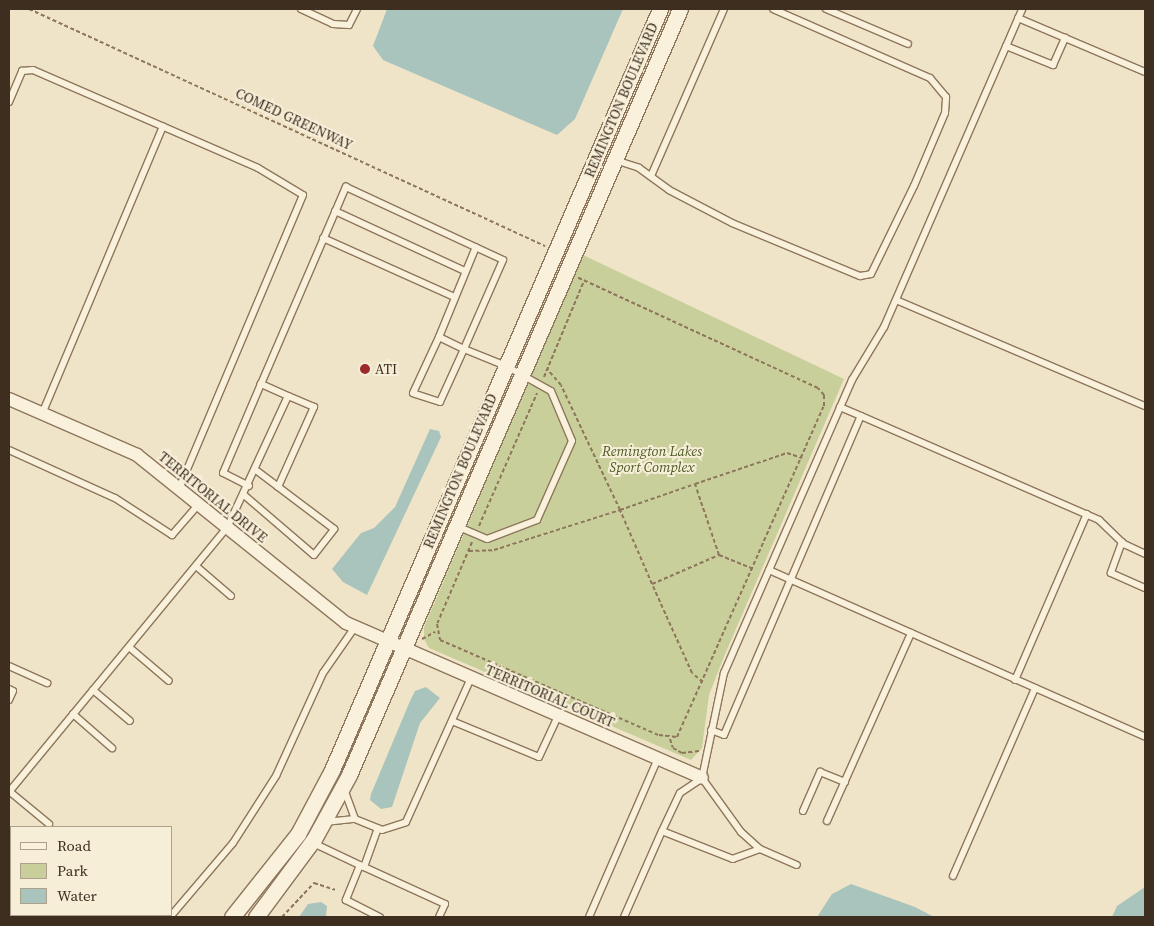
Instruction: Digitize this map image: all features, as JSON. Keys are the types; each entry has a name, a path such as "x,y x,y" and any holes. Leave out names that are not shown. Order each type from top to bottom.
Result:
{"street":[{"name":"REMINGTON BOULEVARD","path":"232,917 298,834 332,770 660,9"},
{"name":"REMINGTON BOULEVARD","path":"256,917 312,843 344,786 680,9"},
{"name":"TERRITORIAL DRIVE","path":"9,399 42,415 137,454 323,606 356,627 386,641"},
{"name":"TERRITORIAL COURT","path":"386,641 702,778"}],"lane":[{"path":"301,9 333,24 349,25 357,9"},
{"path":"650,176 724,9"},
{"path":"615,160 650,176 732,223 860,276 871,274 914,186 944,113 946,97 930,78 773,9"},
{"path":"826,9 908,44"},
{"path":"624,917 680,793 702,778 724,673 840,407 896,300 1022,9"},
{"path":"1018,18 1145,72"},
{"path":"1006,46 1053,65 1065,38"},
{"path":"9,102 22,71 33,70 296,186 303,195 179,488"},
{"path":"42,415 163,126"},
{"path":"249,486 223,472 346,186 476,247 503,260 440,402 413,393 439,337 476,247"},
{"path":"335,211 465,270"},
{"path":"324,238 454,297"},
{"path":"896,300 1145,406"},
{"path":"439,337 506,366 521,377 551,391 572,441 537,520 487,539 456,526"},
{"path":"261,384 314,407 278,487"},
{"path":"49,824 9,792 227,528 257,471 288,396"},
{"path":"840,407 1086,514 1122,542 1145,554"},
{"path":"711,730 724,735 861,416"},
{"path":"9,450 115,498 172,535 198,505"},
{"path":"244,496 314,555 334,529 257,471"},
{"path":"1016,680 1086,514"},
{"path":"1122,542 1111,573 1145,588"},
{"path":"196,566 231,596"},
{"path":"769,570 1145,737"},
{"path":"172,915 233,843 276,776 324,673 356,627"},
{"path":"827,821 911,633"},
{"path":"128,647 169,681"},
{"path":"9,666 47,683"},
{"path":"324,822 355,819 378,828 390,830 406,822 471,678"},
{"path":"953,876 1036,688"},
{"path":"9,689 13,691 9,700"},
{"path":"93,690 130,721"},
{"path":"73,714 112,748"},
{"path":"452,721 539,757 558,716"},
{"path":"589,917 658,758"},
{"path":"803,811 820,772 845,782"},
{"path":"702,778 741,832 760,849 797,865"},
{"path":"344,786 355,819"},
{"path":"378,828 346,900 380,917"},
{"path":"662,831 732,860 760,849"},
{"path":"298,834 312,843 445,904 439,917"}],"path":[{"name":"COMED GREENWAY","path":"29,9 550,248"},
{"path":"573,275 818,388 824,406 681,732 670,738"},
{"path":"420,640 435,632 584,280"},
{"path":"547,369 562,385 692,673 703,682"},
{"path":"469,551 494,550 620,510 787,453 802,458"},
{"path":"695,484 719,555"},
{"path":"652,584 719,555 753,569"},
{"path":"435,632 440,640 670,738"},
{"path":"670,738 673,748 682,753 701,751"},
{"path":"282,917 314,884 335,890"}],"green space":[{"name":"Remington Lakes Sport Complex","path":"583,255 844,379 723,659 709,695 702,748 691,760 429,648 424,639 424,627"}],"water":[{"path":"387,9 623,9 575,119 557,135 383,60 373,46"},
{"path":"430,429 439,431 441,437 367,595 343,582 332,569 361,533 374,528 395,507"},
{"path":"426,687 440,698 420,723 392,807 381,809 370,800 371,794 415,691"},
{"path":"851,884 915,907 934,917 817,917 832,894"},
{"path":"1145,887 1145,917 1112,917 1117,906"},
{"path":"321,902 327,906 326,917 299,917 308,904"}],"place":[{"name":"ATI","path":"365,369"}]}
